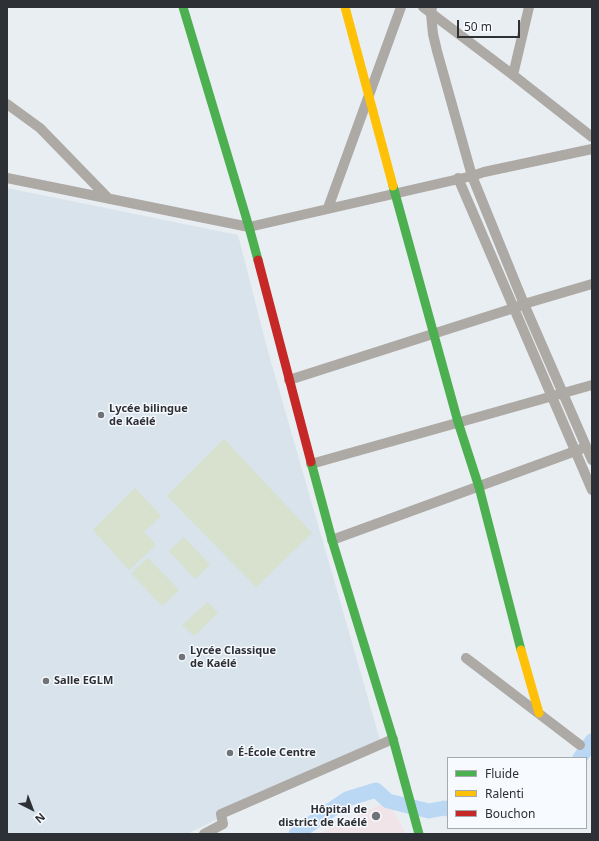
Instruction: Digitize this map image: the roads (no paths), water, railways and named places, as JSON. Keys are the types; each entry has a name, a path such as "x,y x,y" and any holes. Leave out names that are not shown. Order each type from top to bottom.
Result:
{"main road":[{"path":"183,7 248,227 332,540 393,739 419,834"},
{"path":"345,7 433,334 458,422 479,486 525,665 539,713"}],"street":[{"path":"328,208 401,7"},
{"path":"423,7 432,10 591,136"},
{"path":"513,75 529,7"},
{"path":"432,10 433,34 437,51 472,176 524,304 589,446 592,460"},
{"path":"7,104 40,128 109,199"},
{"path":"7,178 248,227 484,172 592,149"},
{"path":"458,178 592,490"},
{"path":"288,380 524,304 592,284"},
{"path":"311,464 592,384"},
{"path":"332,540 589,446"},
{"path":"466,658 580,744"},
{"path":"204,834 222,825 223,822 221,814 393,739"}],"waterway":[{"path":"581,757 592,741"},
{"path":"296,834 347,799 376,790 388,801 429,811 447,809"}],"place":[{"name":"Lycée bilingue de Kaélé","path":"101,415"},
{"name":"Lycée Classique de Kaélé","path":"182,657"},
{"name":"Salle EGLM","path":"46,681"},
{"name":"É-École Centre","path":"230,753"},
{"name":"Hôpital de district de Kaélé","path":"376,816"}]}
